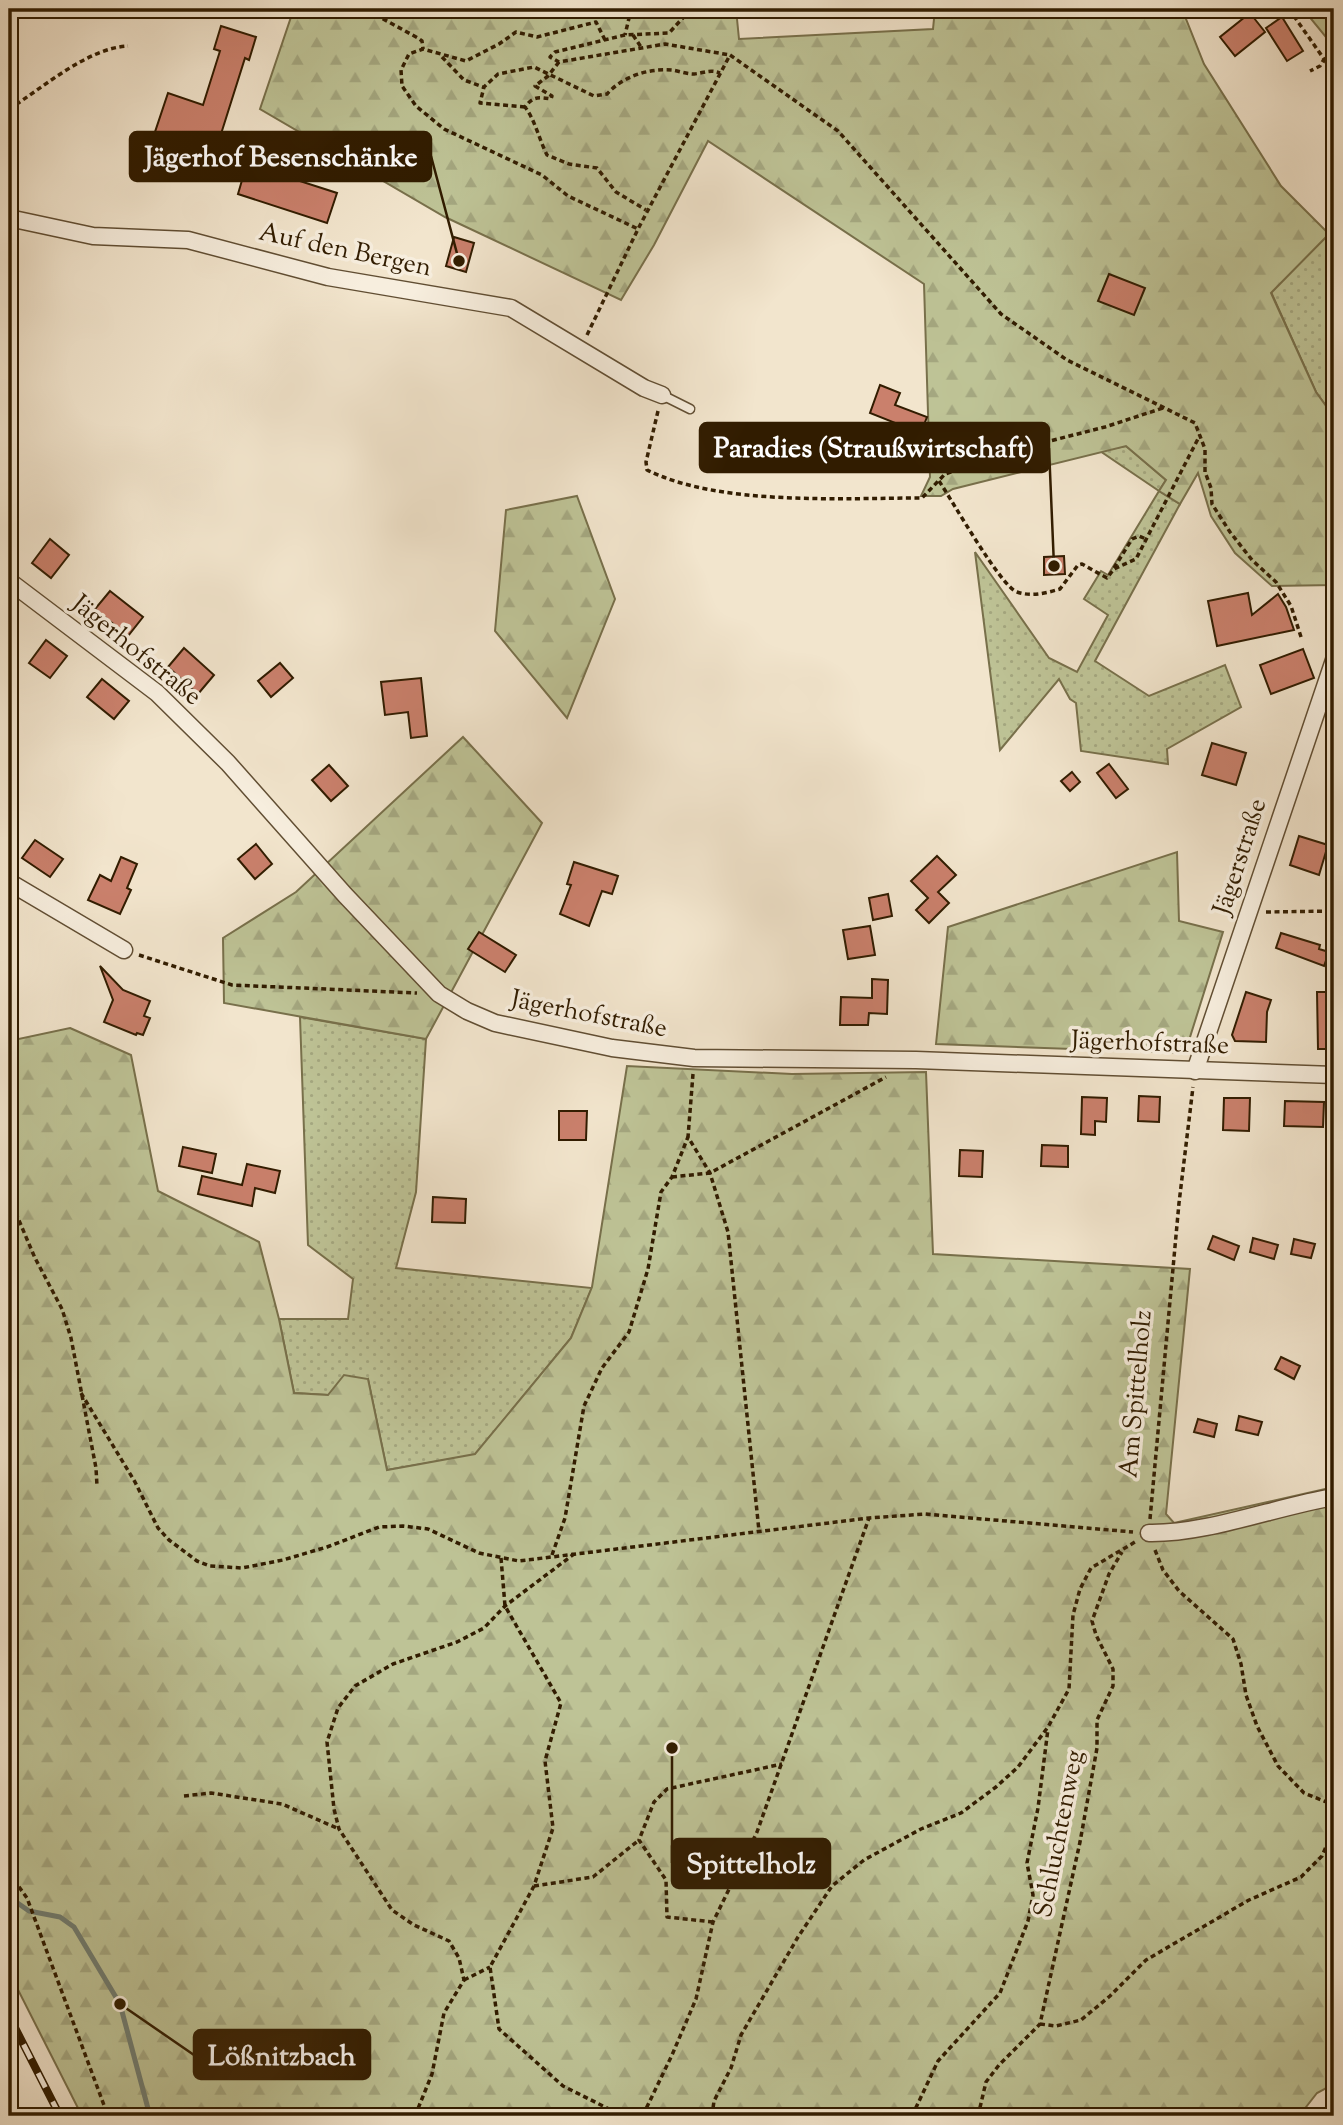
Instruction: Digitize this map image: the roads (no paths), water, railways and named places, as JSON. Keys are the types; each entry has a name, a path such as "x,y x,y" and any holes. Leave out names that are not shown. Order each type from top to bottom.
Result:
{"street":[{"name":"Auf den Bergen","path":"9,218 93,236 188,240 328,277 511,308 644,388 662,395"},
{"name":"Jägerhofstraße","path":"9,582 157,693 228,763 345,895 439,994 467,1011 495,1023 612,1048 694,1058 916,1060 1334,1075"},
{"name":"Jägerstraße","path":"1195,1070 1334,660"},
{"path":"9,883 124,950"},
{"path":"1149,1533 1189,1530 1334,1496"}],"lane":[{"name":"Auf den Bergen","path":"662,395 690,409"}],"waterway":[{"path":"9,1897 29,1911 60,1917 74,1927 120,2004 150,2116"}],"railway":[{"path":"9,2016 60,2116"}],"place":[{"name":"Jägerhof Besenschänke","path":"459,261"},
{"name":"Paradies (Straußwirtschaft)","path":"1054,566"},
{"name":"Spittelholz","path":"672,1748"},
{"name":"Lößnitzbach","path":"120,2004"}]}
